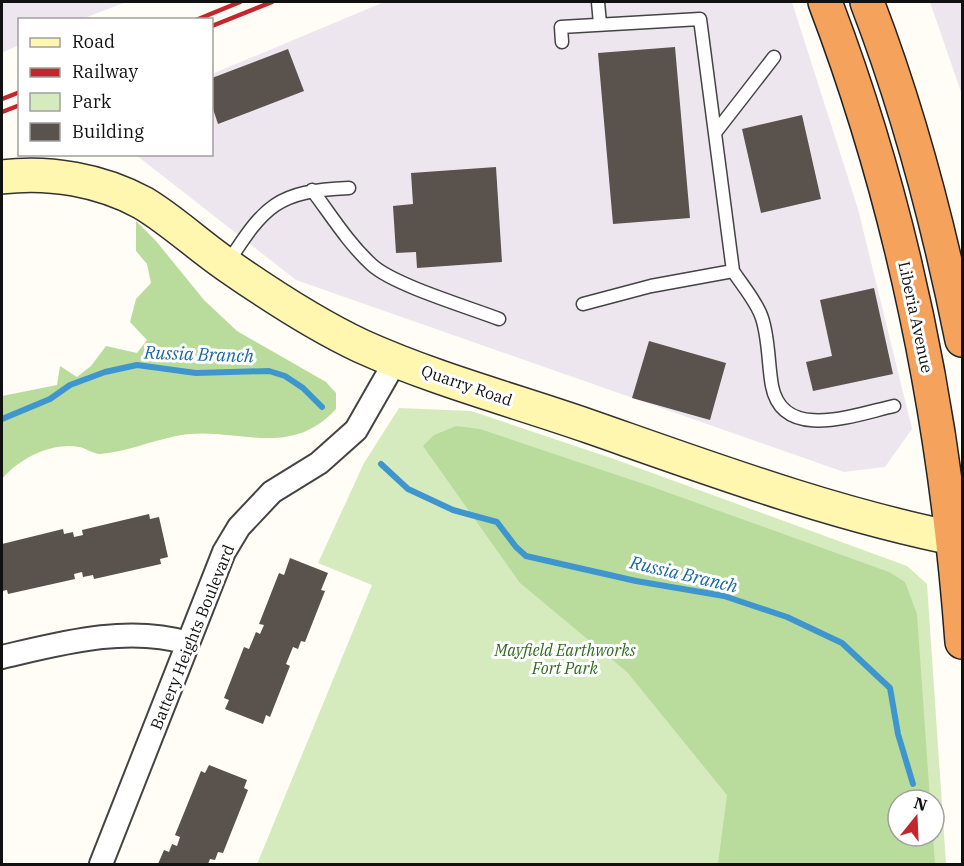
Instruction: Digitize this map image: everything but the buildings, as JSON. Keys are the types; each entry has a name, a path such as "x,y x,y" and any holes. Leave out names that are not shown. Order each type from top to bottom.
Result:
{"highway":[{"name":"Liberia Avenue","path":"825,2 870,134 897,230 937,422 957,539 963,642"},
{"path":"867,2 903,107 932,210 963,340"}],"street":[{"name":"Quarry Road","path":"2,177 52,176 89,182 121,192 158,214 227,265 315,322 396,360 662,452 862,516 957,539"},
{"name":"Battery Heights Boulevard","path":"101,864 224,552 239,526 272,492 319,463 356,430 396,360"},
{"path":"2,657 120,635 143,634 188,643"}],"lane":[{"path":"598,2 600,24"},
{"path":"562,42 561,27 700,19 733,272 762,316 773,389 783,411 798,418 818,422 894,406"},
{"path":"715,133 774,57"},
{"path":"227,265 251,227 269,208 286,198 312,189 349,188"},
{"path":"312,189 352,244 374,267 402,282 499,319"},
{"path":"583,304 651,286 733,272"}],"shaded area":[{"path":"2,2 126,2 85,18 18,18 18,45 2,53"},
{"path":"384,2 792,2 858,209 912,429 885,467 844,472 296,280 137,156 213,156 213,74"},
{"path":"930,2 962,2 962,95"}],"green space":[{"path":"136,221 156,241 204,300 237,331 326,382 336,393 336,409 317,425 299,434 279,438 198,434 176,436 100,454 79,447 58,447 26,459 2,479 2,396 57,385 60,366 77,377 91,366 106,346 137,353 147,340 130,322 136,299 151,283 147,264 136,251"},
{"name":"Mayfield Earthworks Fort Park","path":"399,408 471,411 614,459 907,566 927,584 941,788 886,788 886,848 945,848 946,864 257,864 372,585 318,563 364,463"},
{"path":"456,426 480,429 647,485 889,572 905,582 917,614 929,788 886,788 886,848 934,848 935,864 718,864 727,795 627,672 520,583 423,446 434,435"}],"waterway":[{"name":"Russia Branch","path":"2,419 50,399 70,385 105,372 137,365 196,373 269,371 285,376 303,388 322,407"},
{"name":"Russia Branch","path":"381,464 408,489 453,510 497,522 526,556 636,581 724,596 787,617 842,643 890,688 898,734 913,784"}],"railway":[{"path":"201,18 240,2"},
{"path":"213,26 272,2"},
{"path":"2,99 18,93"},
{"path":"2,112 18,106"}]}
